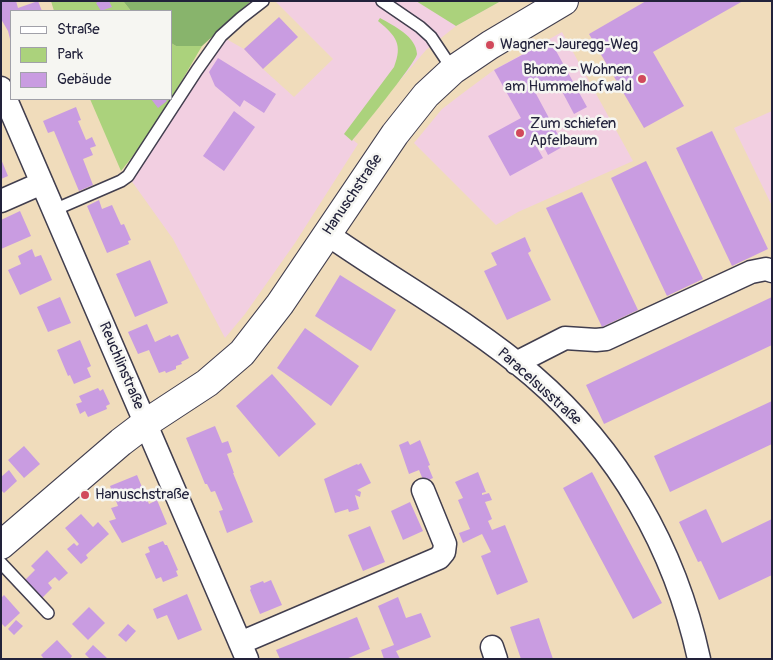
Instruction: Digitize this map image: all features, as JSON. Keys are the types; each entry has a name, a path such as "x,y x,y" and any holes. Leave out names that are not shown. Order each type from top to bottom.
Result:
{"street":[{"name":"Hanuschstraße","path":"1,545 94,463 146,423 207,383 242,353 280,304 400,127 426,95 453,70 564,1"},
{"name":"Reuchlinstraße","path":"1,88 243,651 439,558 444,552 445,544 423,490"},
{"path":"1,201 42,183"},
{"name":"Paracelsusstraße","path":"327,234 491,343 533,376 579,420 615,466 643,508 662,544 689,616 699,659"},
{"path":"516,363 565,338 606,339 751,272 766,269 772,271"}],"lane":[{"path":"54,210 121,181 128,176 221,36 263,1"},
{"path":"382,1 420,27 431,38 453,70"},
{"path":"1,563 48,613"}],"shaded area":[{"path":"501,1 456,26 426,50 390,92 353,140 358,144 295,243 245,314 225,338 173,239 128,176 221,36 244,49 294,97 333,59 276,2"},
{"name":"Zum schiefen Apfelbaum","path":"562,32 633,161 518,212 496,225 414,143 442,109 463,93 494,70"},
{"path":"772,111 772,206 734,128"}],"green space":[{"path":"51,1 123,1 130,10 54,10"},
{"path":"123,1 251,1 202,46 176,46 172,44 172,10 130,10"},
{"path":"416,1 501,1 456,26"},
{"path":"380,18 409,37 416,48 417,54 399,82 352,141 344,134 394,67 397,59 398,46 396,41 378,21"},
{"path":"172,44 176,46 202,46 172,97"},
{"path":"90,100 170,100 144,141 121,171"}],"building":[{"path":"1,1 16,1 18,8 38,1 42,10 10,10 10,39 1,19"},
{"path":"99,1 109,1 112,7 100,10 96,3"},
{"name":"Bhome - Wohnen am Hummelhofwald","path":"646,1 743,1 653,52 684,106 644,128 589,34"},
{"path":"279,17 298,37 263,69 244,49"},
{"path":"550,40 587,107 574,114 556,80 535,92 564,146 548,155 541,141 535,144 543,158 510,176 488,136 521,118 494,70"},
{"path":"218,58 276,94 264,113 244,100 240,107 215,86 209,72"},
{"path":"152,100 167,101 158,108"},
{"path":"76,107 81,120 78,121 86,140 92,137 96,146 90,148 93,155 83,159 93,185 79,191 54,131 48,133 43,121"},
{"path":"234,111 255,127 224,171 203,156"},
{"path":"712,131 768,249 732,266 676,148"},
{"path":"1,159 8,176 1,179"},
{"path":"646,161 703,279 667,296 611,178"},
{"path":"582,192 638,310 602,327 546,208"},
{"path":"99,200 102,209 112,205 121,225 124,224 131,240 128,241 129,244 107,253 87,206"},
{"path":"20,211 31,236 1,249 1,220"},
{"path":"525,237 531,251 528,253 551,300 507,320 484,271 497,265 491,253"},
{"path":"32,249 35,257 41,255 52,280 20,295 8,270 21,264 18,256"},
{"path":"150,260 168,303 135,317 116,274"},
{"path":"340,275 396,310 371,351 315,316"},
{"path":"60,297 71,323 48,332 37,307"},
{"path":"772,297 772,345 604,424 586,385"},
{"path":"147,324 155,342 170,335 171,337 178,334 189,358 176,366 176,369 166,373 165,371 159,373 149,350 138,354 128,332"},
{"path":"305,328 359,366 331,406 277,368"},
{"path":"80,340 91,366 87,368 91,377 74,384 70,375 68,376 57,350"},
{"path":"272,374 316,424 279,457 236,406"},
{"path":"98,388 100,391 103,389 110,404 106,406 107,409 88,417 85,411 80,414 76,404 82,402 79,396"},
{"path":"772,401 772,444 670,492 654,456"},
{"path":"215,426 222,443 228,441 232,452 227,454 253,522 227,533 219,511 223,510 215,491 211,492 207,484 205,484 186,438"},
{"path":"420,440 433,478 424,482 419,470 409,474 399,445 408,441 410,445"},
{"path":"24,446 40,464 24,478 8,460"},
{"path":"361,463 371,483 357,490 361,492 360,497 355,495 359,509 349,512 348,509 335,513 324,479"},
{"path":"9,470 17,481 4,493 1,490 1,477"},
{"path":"478,472 486,492 482,493 482,495 489,493 492,500 485,502 492,519 488,521 492,530 505,525 528,582 497,595 481,556 491,552 482,534 463,543 459,533 470,529 458,500 463,498 455,482"},
{"path":"592,472 662,603 633,619 563,488"},
{"path":"137,475 149,504 157,500 167,524 122,543 109,521 116,519 111,508 118,506 110,486"},
{"path":"410,502 423,531 403,540 391,511"},
{"path":"706,509 722,543 772,519 772,575 719,600 701,561 698,562 679,522"},
{"path":"81,514 93,527 98,522 109,534 86,555 88,558 81,564 67,549 74,543 77,546 79,544 65,528"},
{"path":"370,526 385,562 363,571 348,535"},
{"path":"163,541 167,545 178,570 176,571 178,576 163,582 161,577 156,579 145,554 150,552 148,547"},
{"path":"47,550 68,573 59,581 55,577 48,583 52,588 42,598 25,580 35,570 31,566"},
{"path":"271,580 282,605 260,614 250,586"},
{"path":"187,594 202,630 178,640 167,615 157,619 153,609"},
{"path":"4,595 20,613 5,627 1,623 1,598"},
{"path":"398,597 406,618 421,613 431,637 396,651 400,659 384,659 381,650 394,645 378,606"},
{"path":"89,607 105,623 88,640 72,624"},
{"path":"357,617 370,649 346,659 280,659 276,650"},
{"path":"539,618 553,659 521,659 510,627"},
{"path":"16,620 23,626 14,635 8,629"},
{"path":"128,624 136,631 126,642 118,635"},
{"path":"57,640 72,656 70,659 44,659 41,655"},
{"path":"93,645 108,659 90,659 85,654"}],"place":[{"name":"Wagner-Jauregg-Weg","path":"490,45"},
{"name":"Bhome - Wohnen am Hummelhofwald","path":"642,79"},
{"name":"Zum schiefen Apfelbaum","path":"520,133"},
{"name":"Hanuschstraße","path":"85,495"}]}
